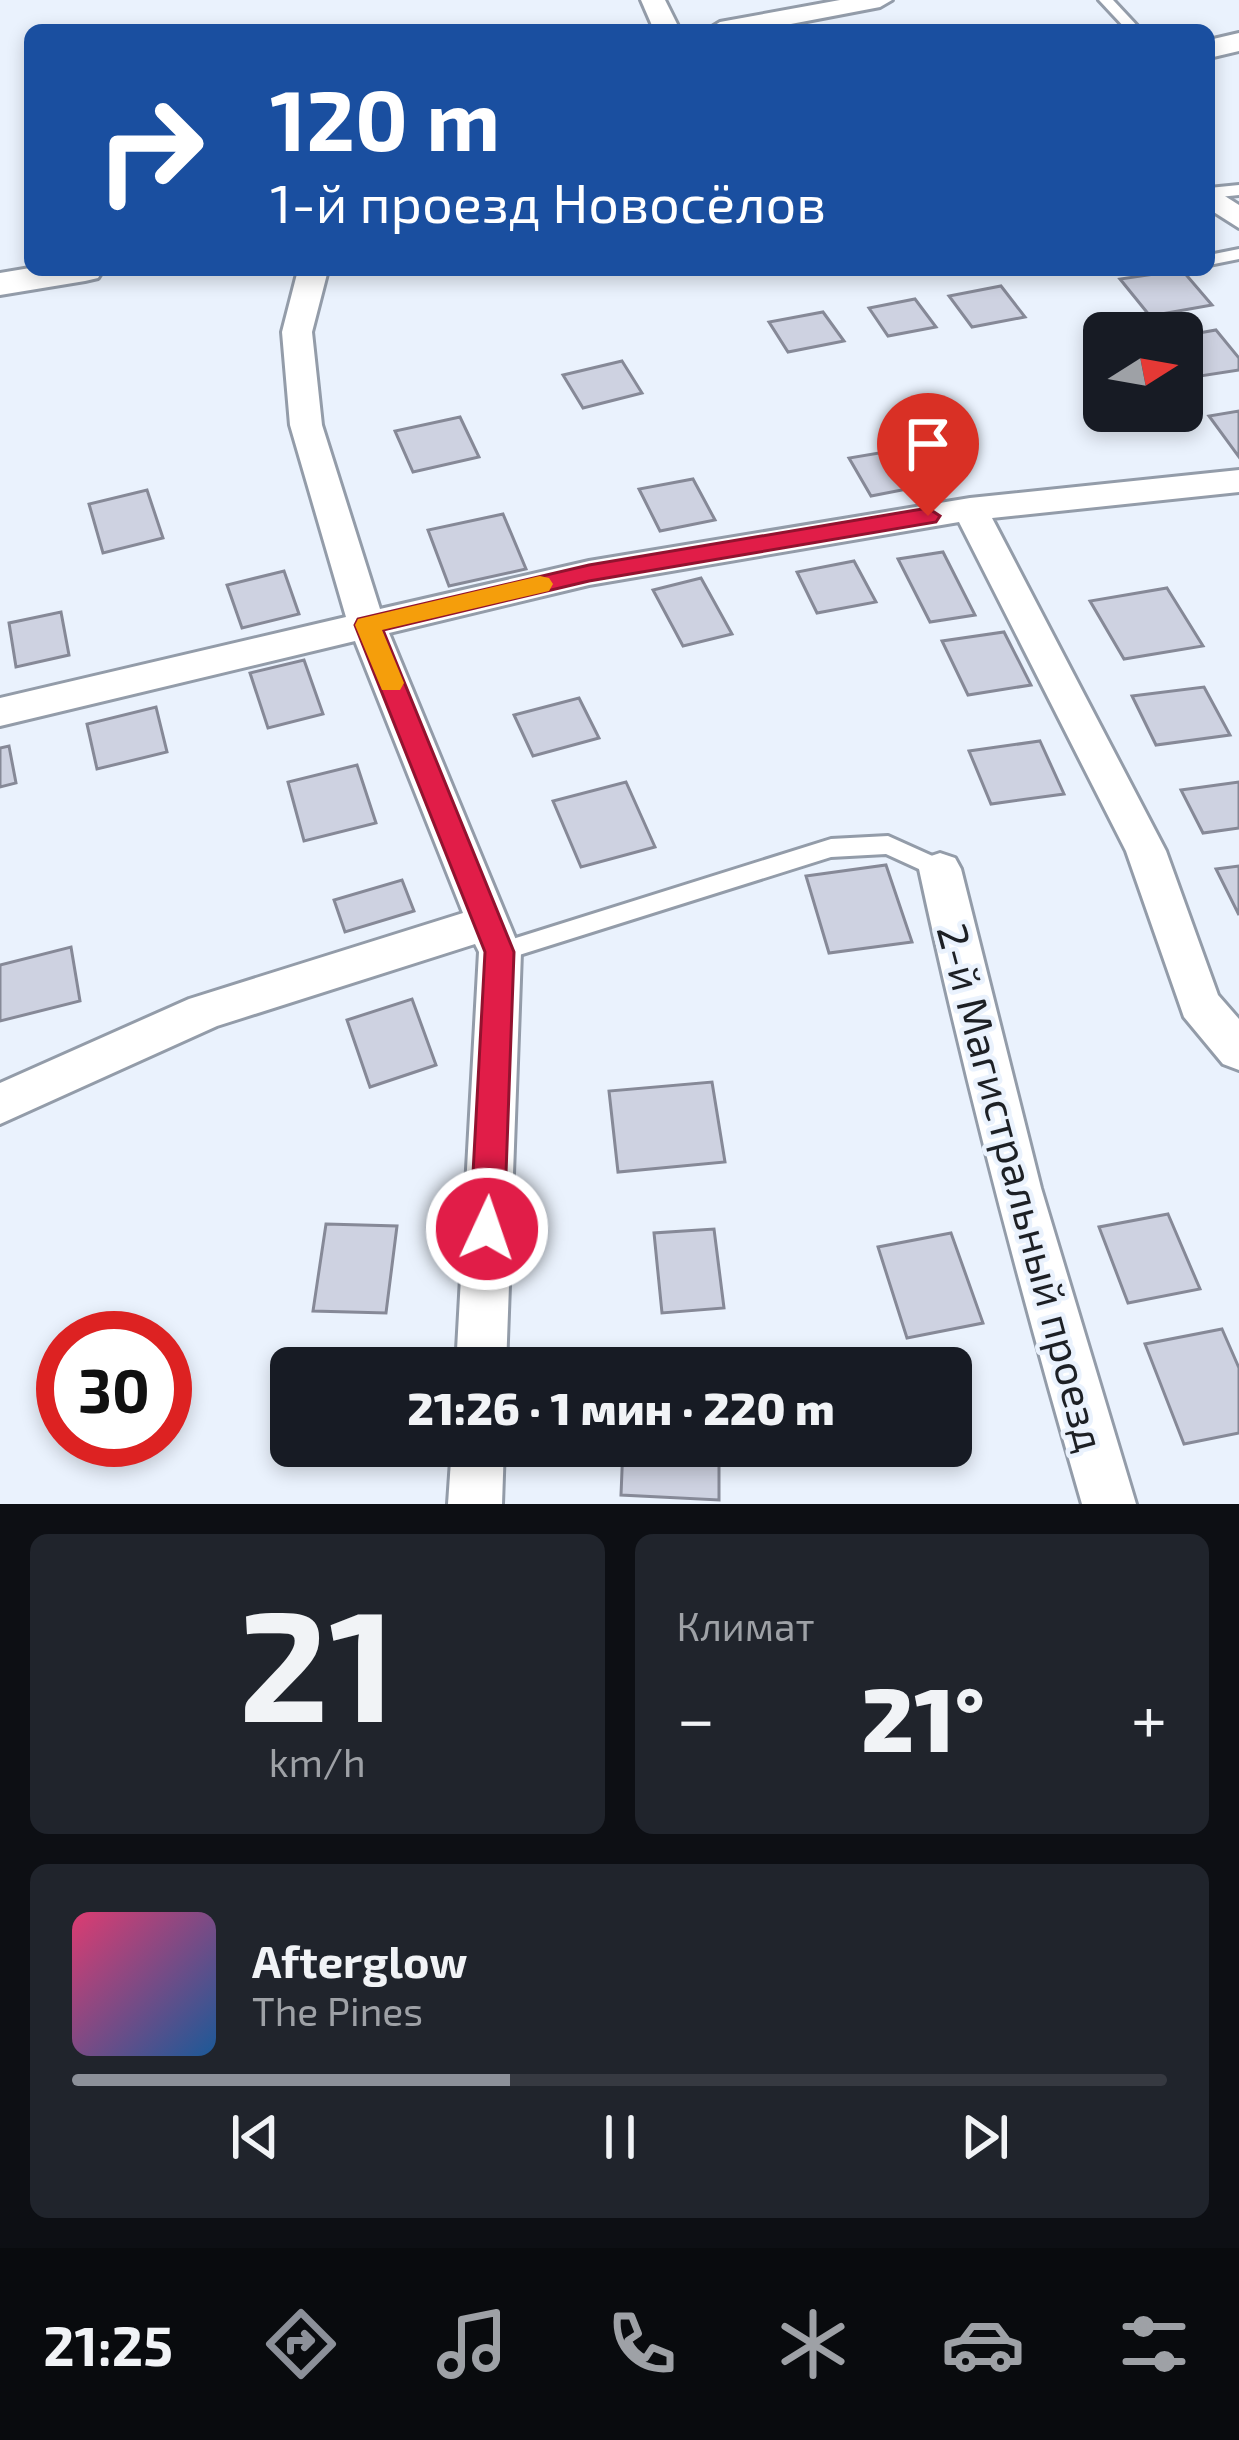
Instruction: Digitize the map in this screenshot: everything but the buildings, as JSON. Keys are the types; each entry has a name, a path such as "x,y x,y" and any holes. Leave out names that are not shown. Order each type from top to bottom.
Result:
{"street":[{"path":"752,24 880,0"},
{"path":"1215,199 1239,219"},
{"path":"0,284 49,276"},
{"path":"311,276 297,332 306,425 368,625 494,938 482,1347"},
{"path":"0,712 589,573 970,509 1239,481"},
{"path":"970,509 1146,850 1199,1004 1239,1051"},
{"name":"2-й Магистральный проезд","path":"940,869 976,1041 1034,1260 1109,1504"},
{"path":"0,1104 205,1012 494,938"},
{"path":"475,1504 477,1467"}],"lane":[{"path":"1106,0 1128,24"},
{"path":"494,938 831,848 888,844 940,869"}],"slow traffic":[{"path":"391,683 368,625 540,584"}],"route":[{"path":"487,1229 500,952 368,625 589,573 928,516"}]}
